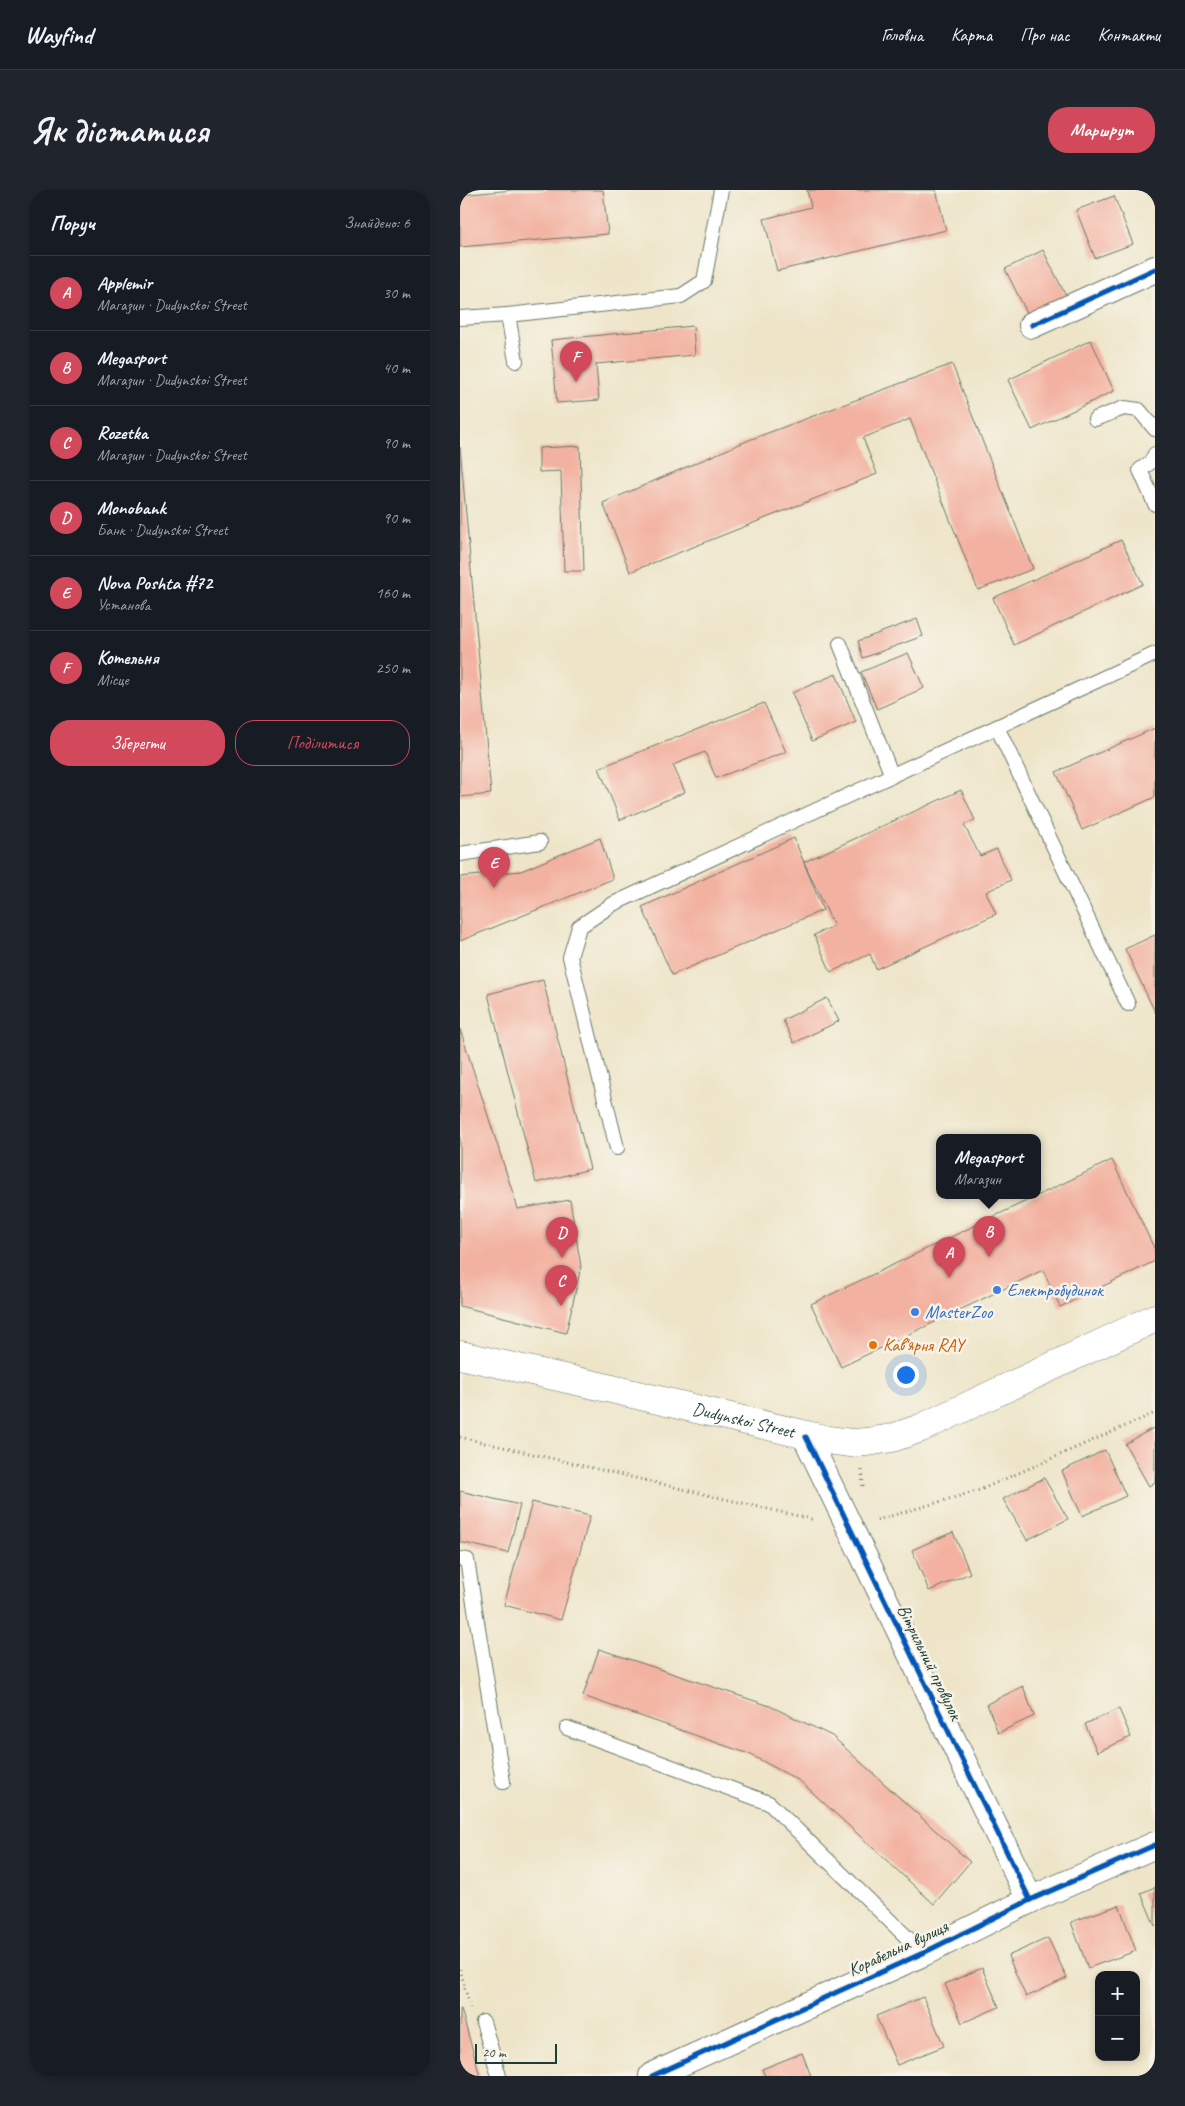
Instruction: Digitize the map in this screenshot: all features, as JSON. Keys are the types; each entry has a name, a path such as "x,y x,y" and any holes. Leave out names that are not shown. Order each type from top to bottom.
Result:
{"main road":[{"name":"Dudynskoi Street","path":"460,1355 599,1386 806,1437 851,1443 899,1436 921,1428 1155,1318"}],"street":[{"path":"1032,325 1155,269"},
{"name":"Вітрильний провулок","path":"806,1437 1030,1900"},
{"name":"Корабельна вулиця","path":"652,2076 924,1952 1030,1900 1155,1845"}],"lane":[{"path":"460,318 508,316 681,296 704,281 721,190"},
{"path":"508,316 516,361"},
{"path":"1095,419 1124,408 1139,410 1155,429"},
{"path":"1155,454 1151,462 1140,470 1155,504"},
{"path":"840,644 892,776"},
{"path":"617,1148 570,957 579,927 613,904 1155,654"},
{"path":"997,727 1128,1004"},
{"path":"460,854 540,842"},
{"path":"460,1559 467,1560 503,1782"},
{"path":"567,1728 769,1803 924,1952"},
{"path":"482,2022 499,2076"}],"building":[{"path":"513,190 603,190 608,234 460,247 460,195"},
{"path":"807,190 936,190 946,230 777,271 764,219 811,207"},
{"path":"1114,196 1133,244 1095,258 1076,210"},
{"path":"1043,250 1067,298 1029,317 1005,269"},
{"path":"693,326 695,355 596,364 599,400 557,403 551,340"},
{"path":"1091,340 1114,391 1032,430 1008,380"},
{"path":"952,364 1033,569 978,590 910,419 863,438 877,474 630,572 603,503 749,440"},
{"path":"580,446 584,571 564,571 561,471 539,472 539,448"},
{"path":"460,447 491,794 460,797"},
{"path":"1121,540 1143,584 1014,645 993,598"},
{"path":"917,619 923,636 863,658 858,641"},
{"path":"908,653 924,688 877,709 861,672"},
{"path":"836,674 856,722 812,741 792,693"},
{"path":"764,703 786,752 716,778 705,752 673,765 685,792 620,820 599,768"},
{"path":"1155,728 1155,797 1082,830 1056,772"},
{"path":"961,790 975,820 964,825 980,856 997,849 1011,880 986,892 996,914 876,969 870,954 831,972 814,935 834,926 804,862"},
{"path":"600,838 613,879 460,941 460,877 521,871"},
{"path":"794,838 823,910 672,975 642,907"},
{"path":"1155,935 1155,1012 1125,949"},
{"path":"543,980 590,1169 536,1183 488,994"},
{"path":"827,998 839,1021 794,1043 783,1020"},
{"path":"460,1029 518,1209 570,1200 581,1267 566,1333 460,1306"},
{"path":"1112,1160 1155,1250 1155,1261 1060,1307 1043,1270 841,1367 811,1304 1030,1199 1041,1199 1041,1194"},
{"path":"1155,1427 1155,1482 1149,1486 1125,1444"},
{"path":"1105,1450 1126,1496 1082,1516 1062,1471"},
{"path":"1044,1478 1068,1519 1027,1540 1003,1499"},
{"path":"460,1491 520,1505 508,1553 460,1542"},
{"path":"532,1502 590,1516 561,1620 504,1605"},
{"path":"953,1532 970,1573 929,1591 912,1550"},
{"path":"599,1649 770,1706 832,1736 970,1862 934,1904 800,1781 749,1754 583,1696"},
{"path":"1023,1686 1034,1716 998,1733 987,1704"},
{"path":"1119,1709 1131,1737 1097,1752 1085,1724"},
{"path":"1155,1887 1155,1926 1141,1893"},
{"path":"1119,1905 1136,1951 1088,1968 1071,1922"},
{"path":"1048,1938 1067,1978 1026,1997 1008,1956"},
{"path":"982,1968 999,2007 962,2023 945,1984"},
{"path":"923,1997 944,2046 897,2065 876,2016"},
{"path":"461,2009 480,2076 460,2076"},
{"path":"802,2053 811,2076 765,2076 762,2069"}],"cycle path":[{"path":"1032,325 1155,269"},
{"path":"806,1437 1030,1900"},
{"path":"652,2076 923,1953 1030,1900 1155,1845"}],"place":[{"name":"Котельня","path":"576,382"},
{"name":"Nova Poshta #72","path":"494,888"},
{"name":"Megasport","path":"989,1257"},
{"name":"Monobank","path":"562,1258"},
{"name":"Applemir","path":"949,1278"},
{"name":"Електробудинок","path":"997,1290"},
{"name":"Rozetka","path":"561,1306"},
{"name":"MasterZoo","path":"915,1312"},
{"name":"Кав'ярня RAY","path":"873,1345"}]}
